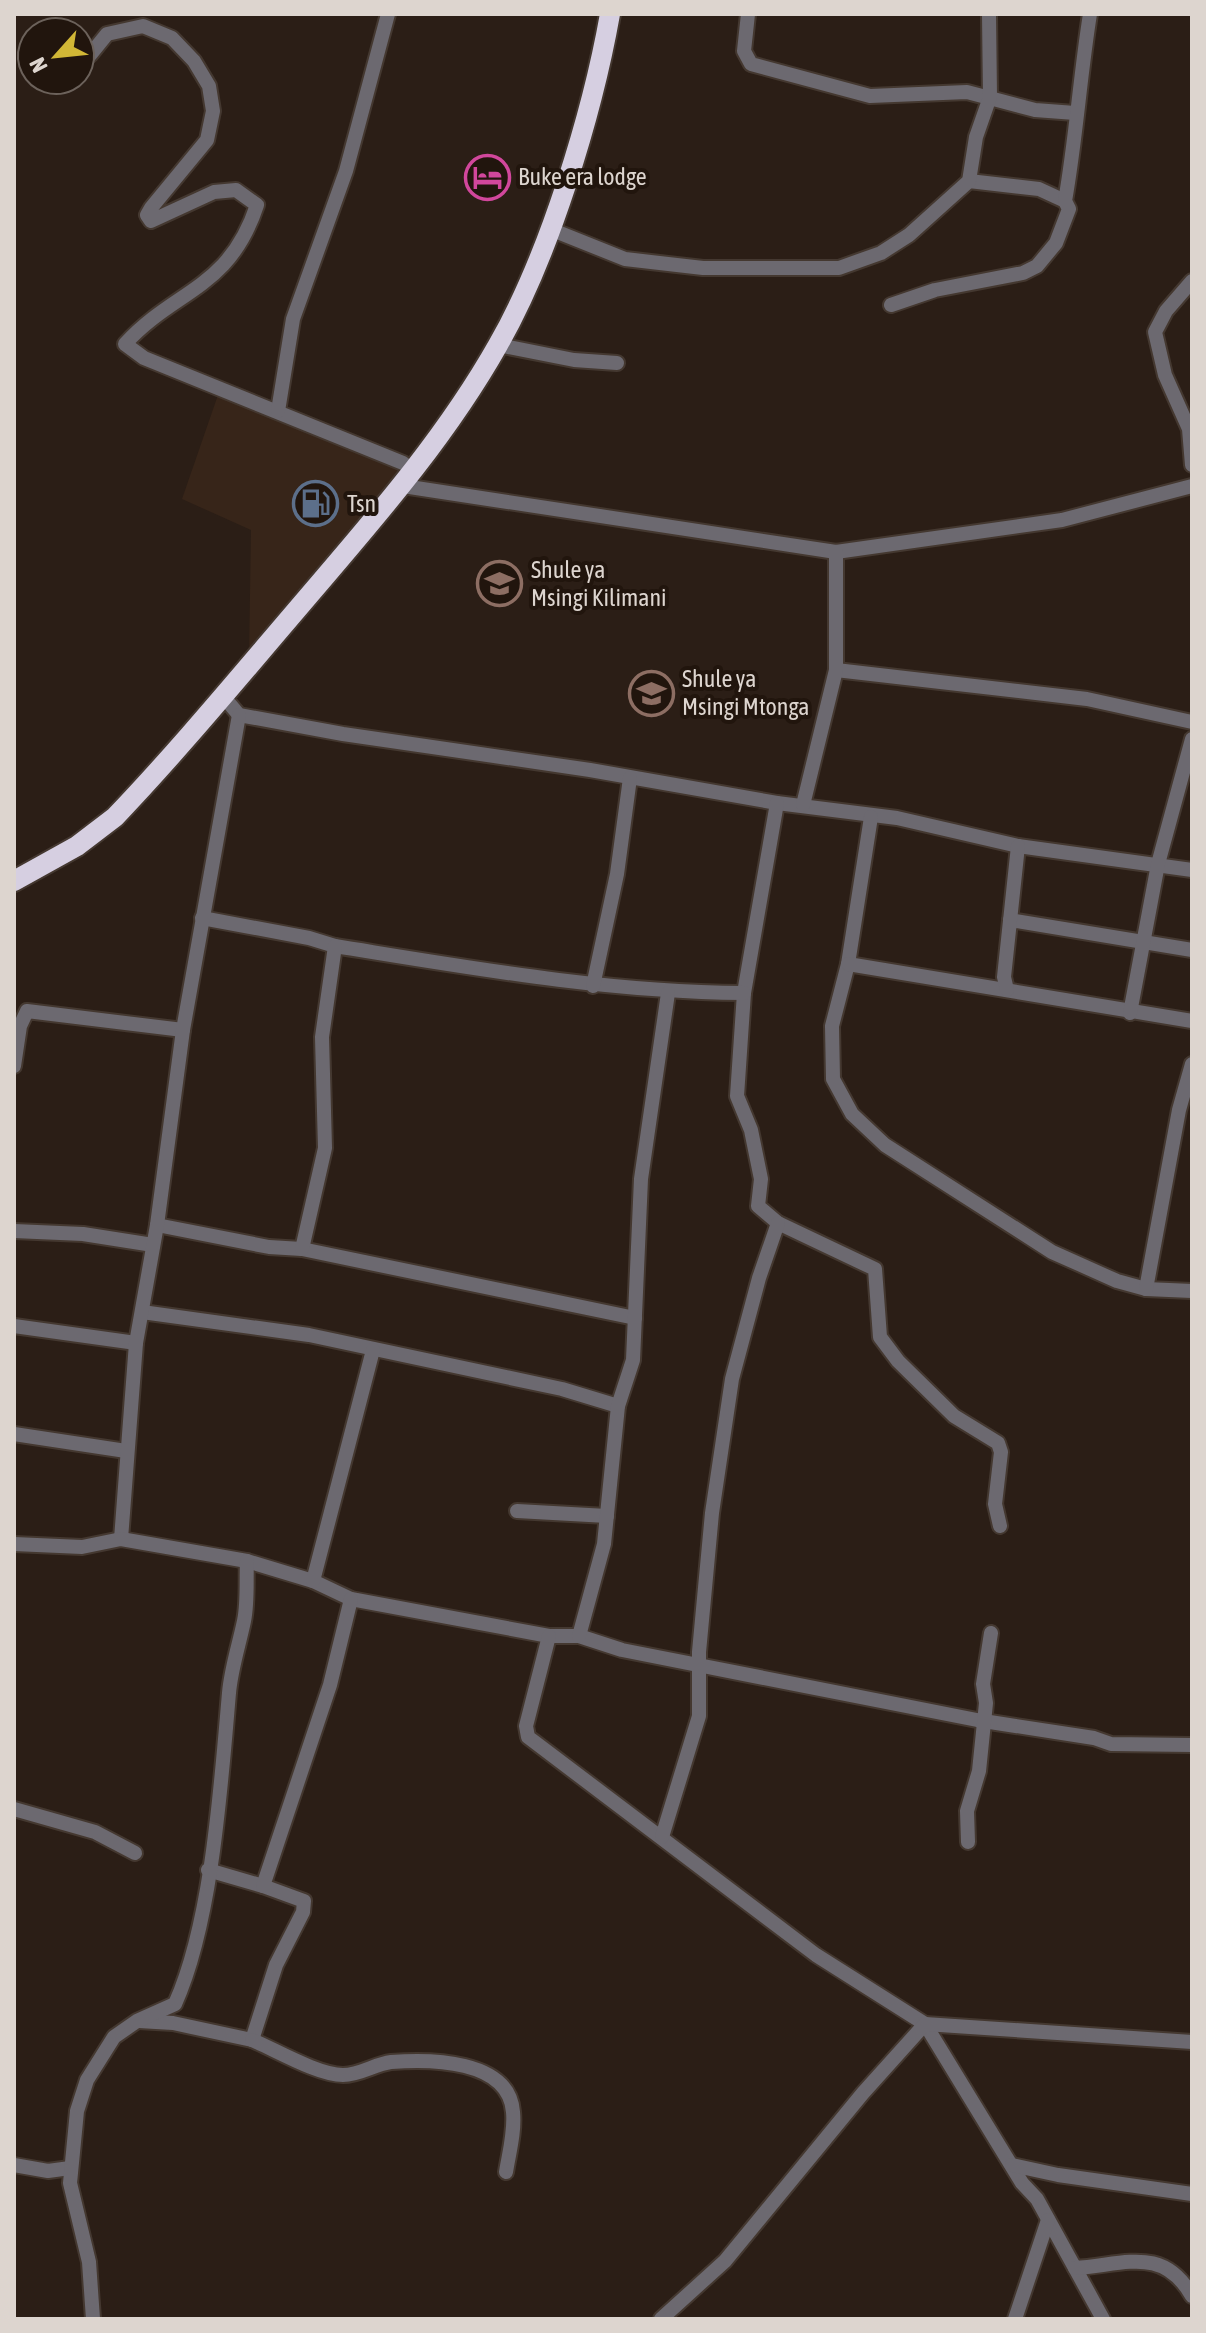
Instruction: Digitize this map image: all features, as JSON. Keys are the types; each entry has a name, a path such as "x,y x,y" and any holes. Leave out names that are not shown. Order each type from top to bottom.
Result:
{"highway":[{"path":"14,881 77,846 115,817 409,479 498,345 550,229 576,145 610,14"}],"street":[{"path":"278,411 293,319 346,171 388,14"},
{"path":"748,14 744,51 751,64 870,96 967,92 1035,110 1075,113"},
{"path":"550,229 625,259 703,268 839,268 881,253 909,235 969,181 976,137 990,97 989,14"},
{"path":"891,305 935,290 1023,273 1037,266 1056,243 1069,209 1065,201 1090,14"},
{"path":"96,48 107,34 143,26 172,38 194,61 209,86 213,111 207,140 151,208 147,215 151,221 214,192 236,190 257,205 237,249 215,276 136,332 125,344 144,358 403,463 409,479 836,552 1062,520 1192,486"},
{"path":"969,181 1039,189 1065,201"},
{"path":"1192,281 1166,311 1155,332 1165,375 1189,429 1192,465"},
{"path":"498,345 574,360 617,363"},
{"path":"803,805 836,670 836,552"},
{"path":"836,670 1087,699 1192,722"},
{"path":"223,696 239,715 777,803 897,818 1018,846 1192,870"},
{"path":"121,1539 136,1343 157,1225 183,1030 239,715"},
{"path":"1130,1013 1158,864 1192,739"},
{"path":"593,986 617,874 630,778"},
{"path":"777,803 744,993 737,1096 751,1130 761,1179 758,1206 778,1223 875,1269 880,1337 898,1361 954,1416 998,1443 1001,1452 995,1504 1000,1526"},
{"path":"871,817 848,964 832,1026 833,1079 865,1130 1052,1252 1086,1270 1146,1289 1192,1291"},
{"path":"1007,990 1004,977 1018,846"},
{"path":"202,918 309,938 335,946 593,986 668,993 744,993"},
{"path":"1010,920 1192,950"},
{"path":"302,1249 325,1148 322,1037 335,946"},
{"path":"848,964 1192,1021"},
{"path":"579,1636 604,1544 618,1406 633,1360 641,1179 668,993"},
{"path":"14,1066 20,1026 27,1011 183,1030"},
{"path":"1146,1289 1186,1111 1192,1064"},
{"path":"662,1837 699,1716 699,1652 712,1513 732,1379 759,1278 778,1223"},
{"path":"157,1225 269,1247 302,1249 635,1318"},
{"path":"14,1231 83,1234 153,1245"},
{"path":"142,1312 309,1335 562,1389 618,1406"},
{"path":"14,1326 136,1343"},
{"path":"313,1581 373,1350"},
{"path":"14,1434 126,1451"},
{"path":"517,1511 607,1516"},
{"path":"14,1544 82,1547 121,1539 247,1561 313,1581 351,1599 549,1636 579,1636 622,1650 984,1721 1094,1738 1111,1744 1192,1745"},
{"path":"93,2319 89,2262 74,2208 70,2168 77,2111 87,2080 114,2037 137,2021 175,2004 186,1980 208,1870 226,1743 229,1689 245,1618 247,1561"},
{"path":"263,1886 330,1685 351,1599"},
{"path":"968,1842 967,1811 979,1771 984,1721 983,1684 991,1633"},
{"path":"549,1636 526,1726 528,1737 816,1955 925,2024 1048,2220 1103,2319"},
{"path":"14,1809 95,1832 135,1853"},
{"path":"208,1870 304,1901 303,1912 276,1965 252,2040"},
{"path":"137,2021 173,2023 252,2040 343,2075 387,2062 457,2062 496,2079 513,2108 506,2172"},
{"path":"925,2024 1192,2042"},
{"path":"661,2319 725,2261 863,2093 925,2024"},
{"path":"14,2165 48,2171 70,2168"},
{"path":"1012,2165 1192,2194"},
{"path":"1015,2319 1048,2220"},
{"path":"1075,2268 1146,2260 1177,2271 1192,2296"}],"shaded area":[{"path":"219,392 408,473 249,658 251,530 182,499"}],"place":[{"name":"Buke era lodge","path":"487,177"},
{"name":"Tsn","path":"316,504"},
{"name":"Shule ya Msingi Kilimani","path":"500,584"},
{"name":"Shule ya Msingi Mtonga","path":"651,693"}]}
